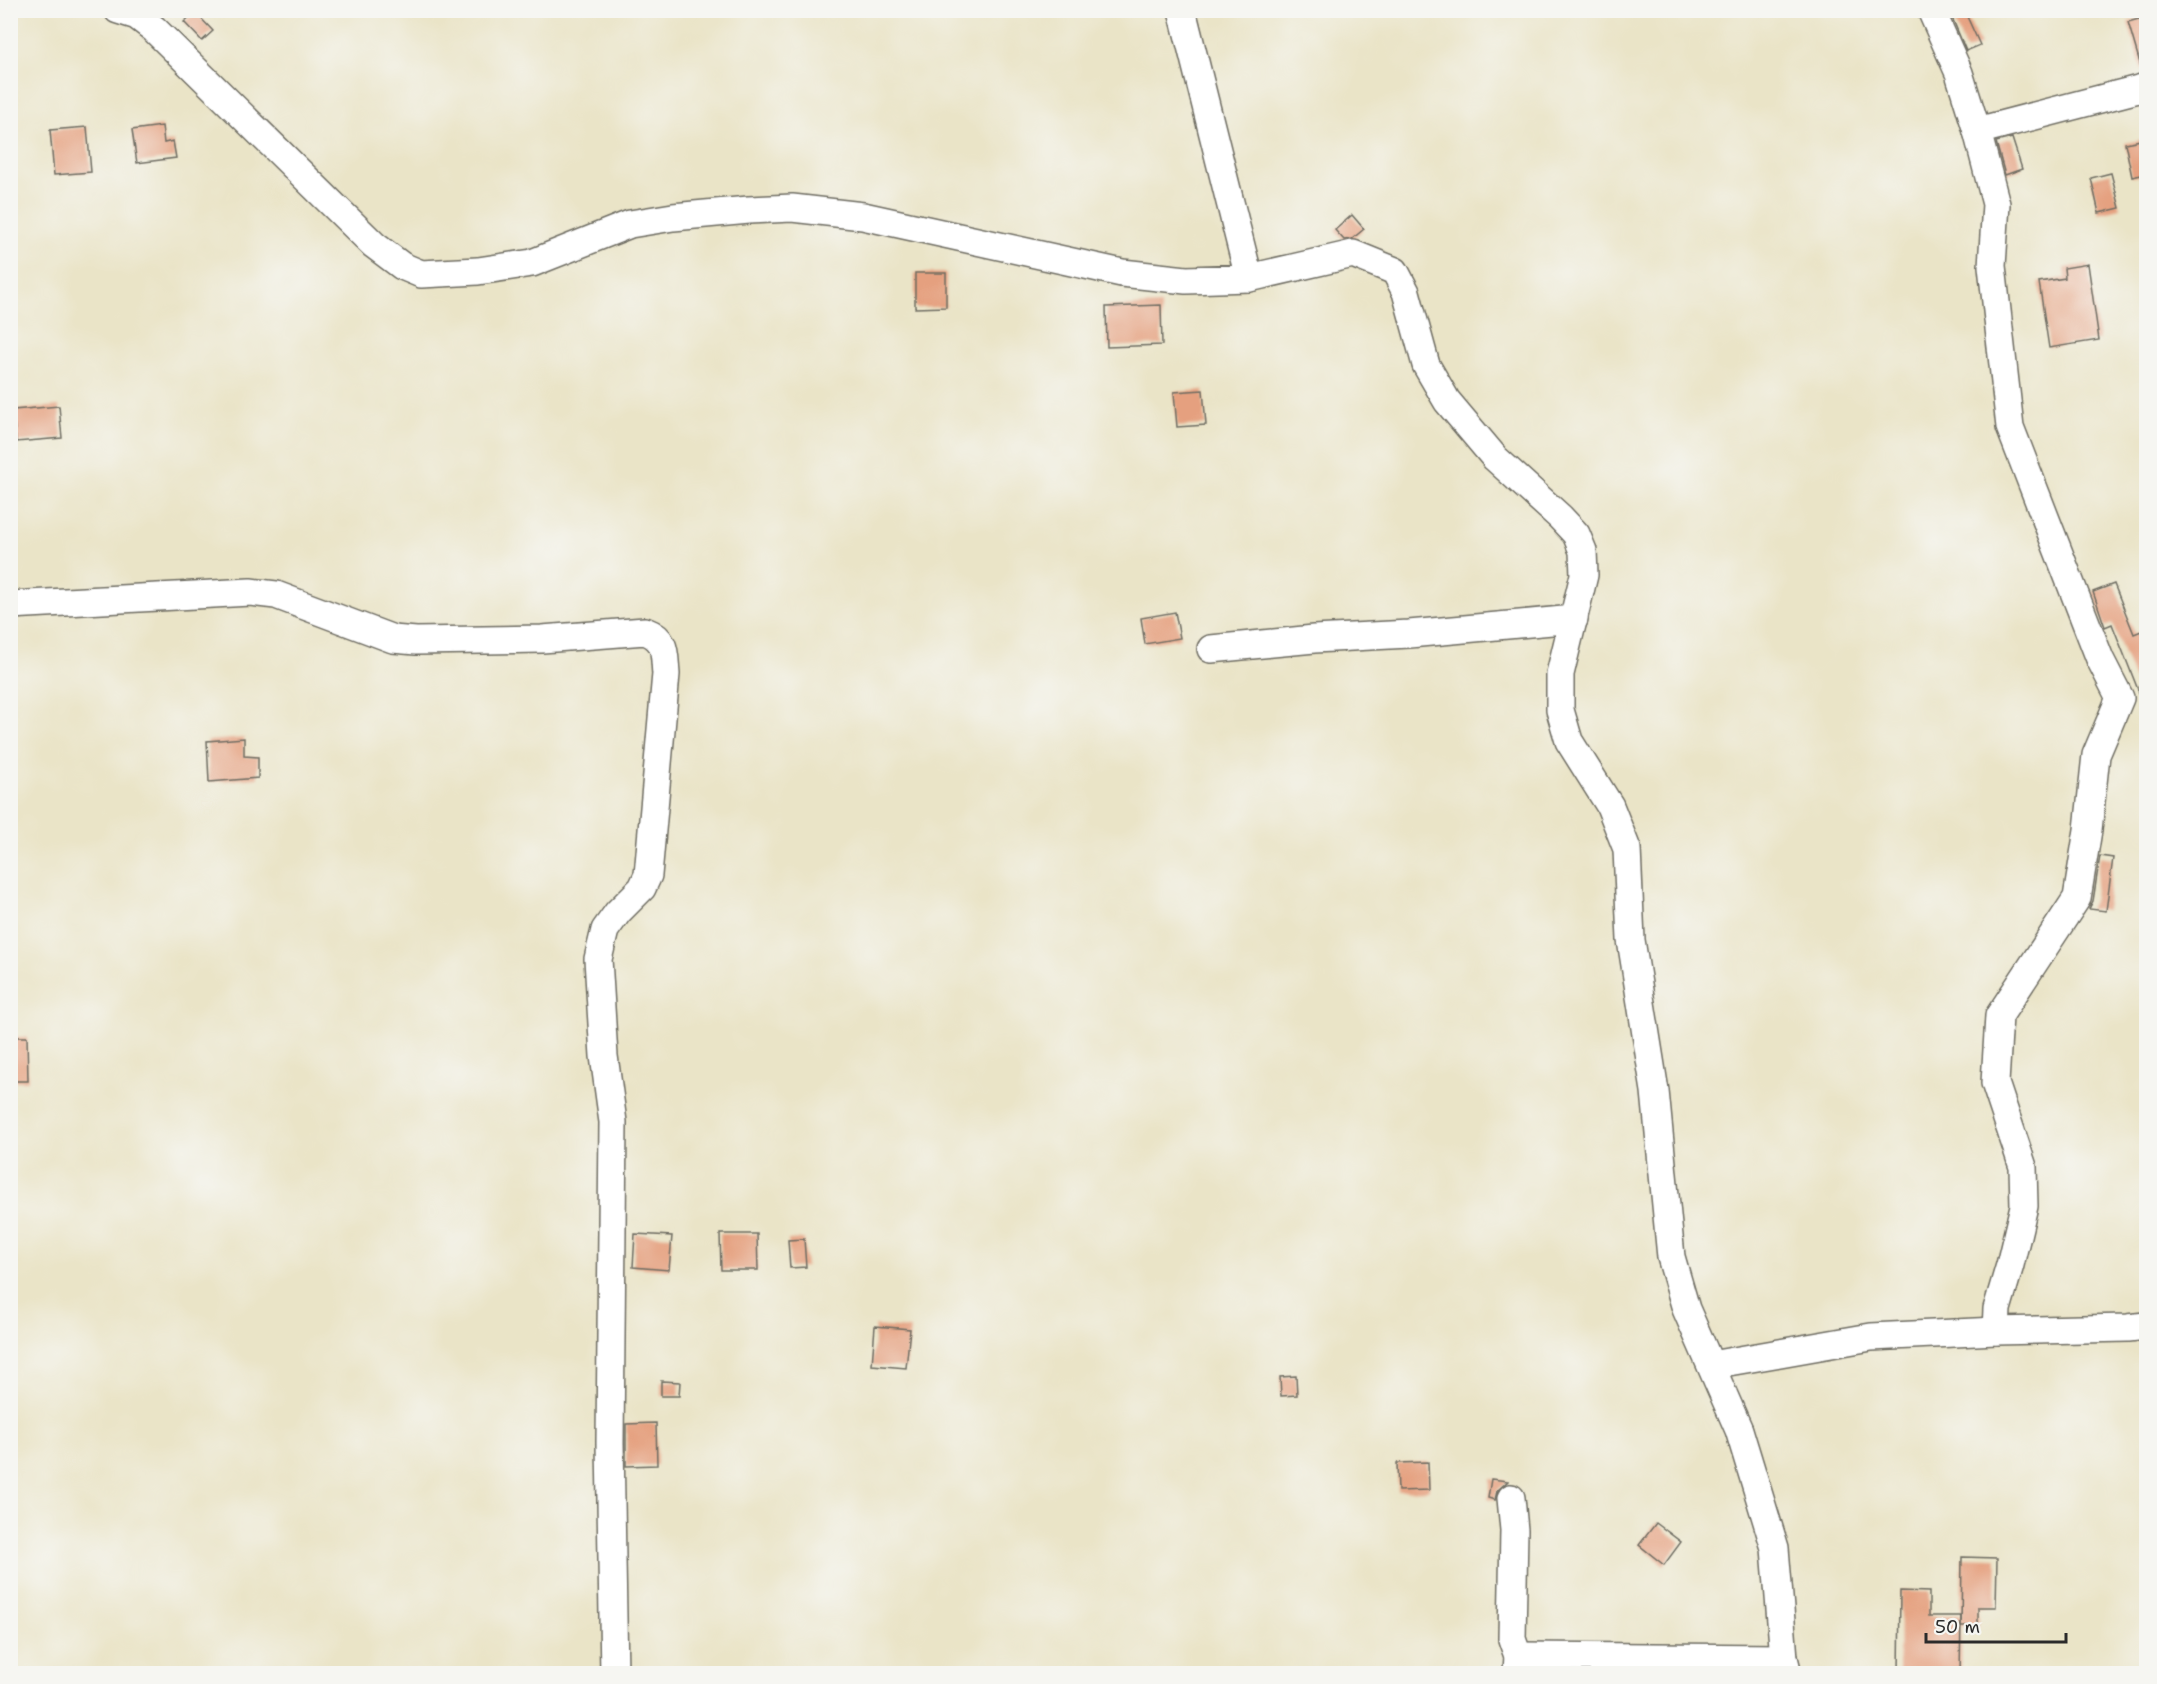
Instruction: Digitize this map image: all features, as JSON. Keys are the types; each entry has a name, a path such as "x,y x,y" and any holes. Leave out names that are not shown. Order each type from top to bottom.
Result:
{"street":[{"path":"118,10 137,16 154,29 374,245 402,266 421,274 478,272 532,263 630,224 673,217 792,208 863,216 1122,273 1186,280 1249,278 1353,254 1395,271 1406,292 1426,365 1447,401 1495,458 1576,534 1583,551 1584,575 1560,674 1560,710 1569,741 1610,806 1626,849 1631,940 1655,1091 1671,1257 1686,1309 1739,1430 1774,1548 1786,1666 1518,1665 1512,1639 1514,1530 1511,1498"},
{"path":"1182,10 1249,278"},
{"path":"1930,10 1959,74 1996,204 1992,266 2010,427 2100,659 2120,698 2096,755 2088,830 2077,898 1999,1016 1995,1083 2023,1167 2024,1206 1997,1309 1996,1331"},
{"path":"1977,131 2146,87"},
{"path":"10,605 250,592 276,595 393,639 416,641 542,639 645,631 656,635 664,647 666,674 648,874 642,888 604,930 598,959 602,1033 613,1122 610,1443 614,1674"},
{"path":"1211,649 1574,620"},
{"path":"1711,1365 1871,1338 2146,1326"}],"building":[{"path":"1964,10 1980,45 1966,51 1951,15"},
{"path":"195,12 213,31 202,41 184,22"},
{"path":"2146,17 2146,70 2142,70 2128,22"},
{"path":"162,126 164,143 173,141 176,158 137,163 132,130"},
{"path":"87,127 91,172 54,175 50,130"},
{"path":"2012,138 2022,169 2005,175 1996,142"},
{"path":"2146,139 2146,174 2132,177 2125,143"},
{"path":"2111,173 2120,208 2099,213 2091,178"},
{"path":"1352,215 1364,229 1352,239 1344,240 1335,230"},
{"path":"2088,264 2099,340 2049,348 2039,282 2065,278 2064,268"},
{"path":"915,273 946,273 946,307 915,308"},
{"path":"1161,305 1162,345 1107,347 1106,307"},
{"path":"1203,390 1206,425 1177,427 1174,392"},
{"path":"59,406 62,438 16,442 13,410"},
{"path":"2114,584 2134,634 2146,629 2146,710 2112,624 2105,627 2093,592"},
{"path":"1175,612 1180,638 1145,644 1141,618"},
{"path":"244,738 244,756 258,757 258,778 209,782 207,741"},
{"path":"2100,856 2113,858 2106,911 2089,909 2093,901"},
{"path":"10,1037 27,1037 28,1081 10,1081"},
{"path":"635,1234 672,1236 669,1270 633,1267"},
{"path":"720,1234 757,1234 758,1270 721,1270"},
{"path":"804,1239 806,1267 790,1268 788,1240"},
{"path":"875,1326 910,1329 906,1368 872,1365"},
{"path":"1296,1376 1297,1395 1281,1396 1280,1377"},
{"path":"661,1381 680,1382 679,1396 661,1396"},
{"path":"656,1423 657,1465 626,1466 626,1424"},
{"path":"1428,1462 1429,1490 1398,1491 1397,1463"},
{"path":"1491,1479 1508,1481 1497,1491 1495,1500 1488,1498"},
{"path":"1656,1523 1681,1542 1664,1565 1639,1545"},
{"path":"1962,1557 1997,1558 1996,1607 1978,1607 1978,1626 1961,1626"},
{"path":"1900,1591 1929,1592 1929,1616 1961,1616 1960,1674 1899,1674"}]}
